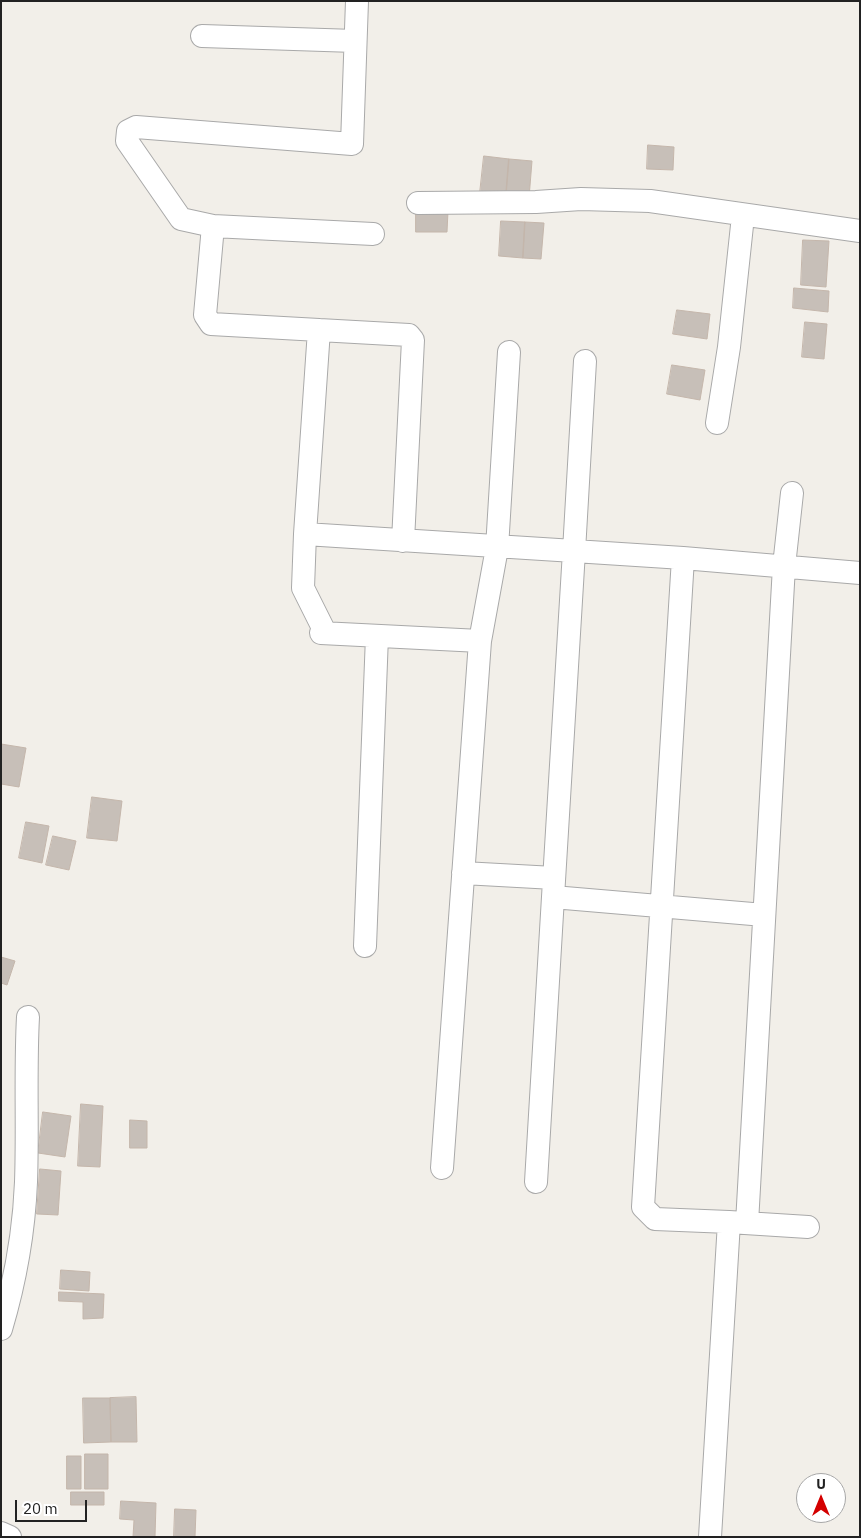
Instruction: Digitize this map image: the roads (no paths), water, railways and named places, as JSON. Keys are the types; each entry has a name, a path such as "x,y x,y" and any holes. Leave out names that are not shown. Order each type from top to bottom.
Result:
{"street":[{"path":"357,1 352,144 136,127 128,131 127,141 181,218 213,226 373,234"},
{"path":"202,36 355,41"},
{"path":"418,203 536,202 581,199 650,201 743,216 860,231"},
{"path":"717,423 730,337 743,216"},
{"path":"213,226 205,315 211,324 409,335 413,340 403,541"},
{"path":"319,330 303,588 323,628 321,633 480,641"},
{"path":"442,1168 480,641 497,548 509,352"},
{"path":"536,1182 585,360"},
{"path":"710,1537 764,915 784,566 792,493"},
{"path":"305,534 497,548 683,558 860,573"},
{"path":"683,558 642,1207 655,1219 808,1227"},
{"path":"365,946 378,636"},
{"path":"464,872 661,906 764,915"},
{"path":"1,1329 14,1285 26,1183 25,1070 28,1017"},
{"path":"1,1533 10,1537"}]}
